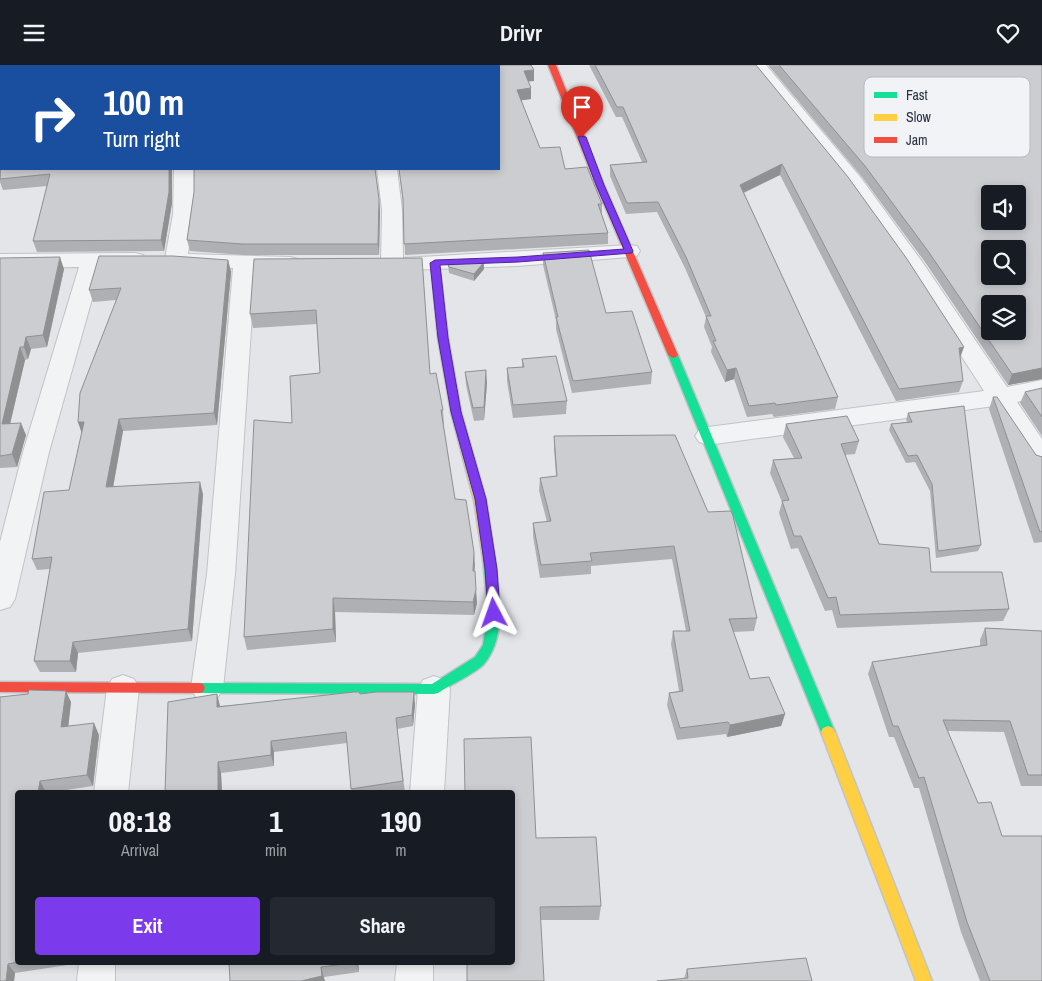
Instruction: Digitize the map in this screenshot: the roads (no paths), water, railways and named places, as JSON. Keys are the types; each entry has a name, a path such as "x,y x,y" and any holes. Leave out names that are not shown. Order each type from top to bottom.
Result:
{"street":[{"path":"552,65 600,185 708,436 851,788 924,981"},
{"path":"757,65 854,182 915,269 1042,459"},
{"path":"176,259 186,190 184,170"},
{"path":"387,170 392,210 383,263 435,263 518,259 629,251"},
{"path":"0,261 176,259 244,264 314,264"},
{"path":"0,599 36,452 92,260"},
{"path":"0,687 434,689 479,661 489,646 494,613 491,569 480,499 456,412 443,338 435,263"},
{"path":"208,688 221,574 244,264"},
{"path":"708,436 1000,397 1042,388"},
{"path":"111,790 123,688"},
{"path":"427,790 434,689"},
{"path":"96,981 97,965"},
{"path":"414,981 415,965"}]}
